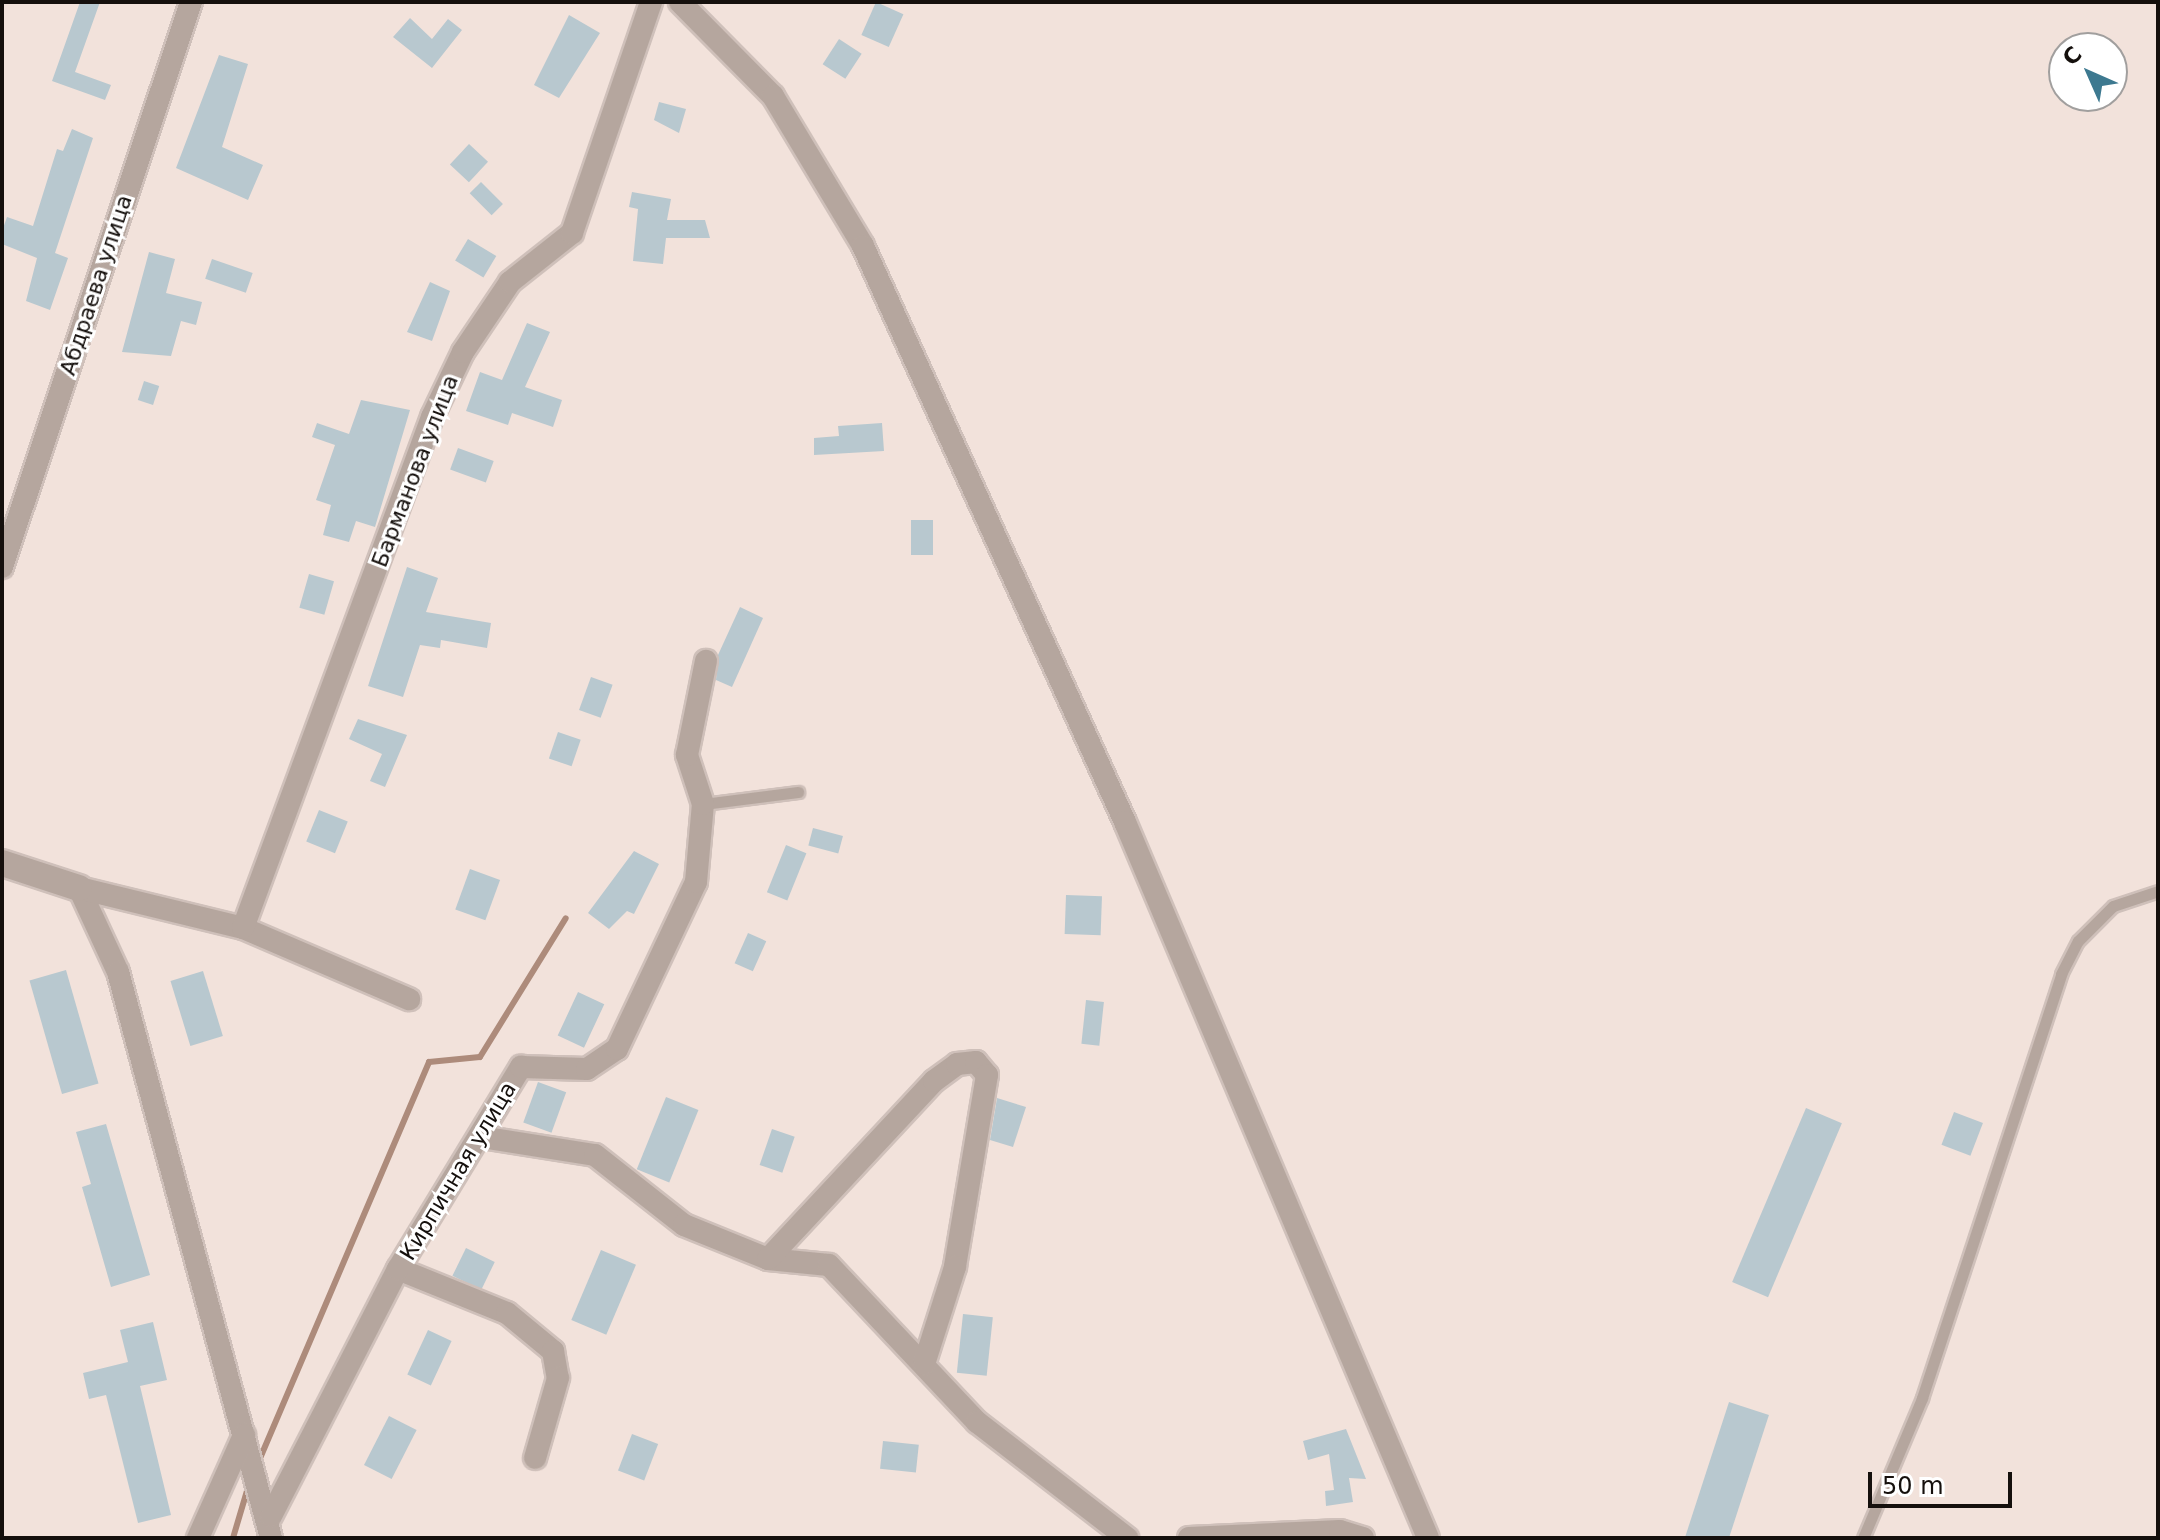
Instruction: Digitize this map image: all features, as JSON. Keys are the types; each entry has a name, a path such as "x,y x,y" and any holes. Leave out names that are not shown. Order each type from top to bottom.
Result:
{"street":[{"name":"Абдраева улица","path":"2,567 191,2"},
{"name":"Барманова улица","path":"243,928 432,417 463,352 510,282 572,233 651,2"},
{"path":"680,2 773,96 863,246 1125,822 1428,1538"},
{"name":"Кирпичная улица","path":"271,1527 398,1269 521,1067 587,1069 617,1049 696,882 703,804 687,755 706,661"},
{"path":"2,863 79,888 243,928 409,999"},
{"path":"79,888 118,972 271,1527"},
{"path":"768,1259 934,1081 957,1064 976,1062 987,1075 957,1252 924,1364"},
{"path":"481,1137 595,1155 684,1225 768,1259 829,1265 977,1422 1127,1538"},
{"path":"398,1269 507,1313 553,1351 558,1378 535,1458"},
{"path":"198,1538 244,1435"},
{"path":"1189,1538 1340,1531 1363,1538"}],"lane":[{"path":"703,804 798,792"},
{"path":"1863,1538 1922,1398 2061,974 2083,934 2113,906 2158,891"}],"building":[{"path":"80,2 100,2 75,72 111,85 105,100 52,81"},
{"path":"876,2 903,14 889,47 861,35"},
{"path":"569,15 600,33 559,98 534,85"},
{"path":"410,18 432,39 448,19 462,30 432,68 393,37"},
{"path":"839,39 862,54 845,79 823,64"},
{"path":"219,55 248,64 222,147 263,165 248,200 176,168"},
{"path":"659,102 686,109 679,133 654,120"},
{"path":"72,129 93,138 55,253 68,258 50,310 26,301 37,258 2,244 2,231 7,217 33,226 57,149 63,151"},
{"path":"469,144 488,162 469,182 450,164"},
{"path":"481,182 503,204 492,215 470,193"},
{"path":"632,192 671,199 667,220 705,220 710,238 666,238 663,264 633,261 638,209 629,207"},
{"path":"468,239 496,256 483,277 455,260"},
{"path":"149,252 175,259 166,293 202,302 196,325 181,321 171,356 122,352"},
{"path":"212,259 253,273 246,293 205,279"},
{"path":"430,282 450,291 432,341 407,332"},
{"path":"527,323 550,332 525,387 562,400 553,427 512,413 508,425 466,411 480,372 502,380"},
{"path":"144,381 159,386 153,405 138,400"},
{"path":"361,400 410,410 375,527 356,521 349,542 323,535 331,505 316,500 335,445 312,437 317,423 349,434"},
{"path":"882,423 884,451 814,455 814,438 839,436 838,426"},
{"path":"458,448 494,461 486,483 450,470"},
{"path":"911,520 933,520 933,555 911,555"},
{"path":"407,567 438,578 426,612 491,623 487,648 441,640 440,648 420,645 403,697 368,686"},
{"path":"309,574 334,581 324,615 299,608"},
{"path":"740,607 763,618 732,687 716,680 718,655"},
{"path":"591,677 613,685 601,718 579,710"},
{"path":"358,719 407,735 385,787 370,781 382,754 349,739"},
{"path":"558,732 581,740 572,766 549,758"},
{"path":"319,810 348,822 335,853 306,842"},
{"path":"813,828 843,836 838,853 808,845"},
{"path":"786,845 806,853 787,901 767,892"},
{"path":"634,851 659,864 634,914 627,911 609,929 588,913"},
{"path":"470,869 500,880 485,920 455,909"},
{"path":"1066,895 1102,896 1101,935 1065,934"},
{"path":"748,933 766,941 753,971 735,963"},
{"path":"66,970 99,1083 62,1094 29,980"},
{"path":"203,971 223,1036 190,1046 170,981"},
{"path":"578,992 604,1004 584,1048 558,1036"},
{"path":"1086,1000 1104,1002 1099,1046 1081,1044"},
{"path":"538,1082 566,1092 551,1133 523,1122"},
{"path":"666,1097 698,1110 669,1182 637,1169"},
{"path":"997,1098 1026,1107 1013,1147 990,1140"},
{"path":"1806,1108 1842,1123 1768,1297 1732,1282"},
{"path":"1954,1112 1983,1123 1970,1156 1941,1145"},
{"path":"106,1124 150,1275 111,1287 82,1187 91,1184 76,1132"},
{"path":"772,1129 795,1137 782,1173 760,1165"},
{"path":"466,1248 495,1262 481,1290 452,1276"},
{"path":"601,1250 636,1265 606,1335 571,1320"},
{"path":"963,1314 993,1317 987,1376 957,1373"},
{"path":"153,1322 167,1380 140,1386 171,1515 138,1523 106,1395 89,1399 83,1373 128,1362 120,1330"},
{"path":"428,1330 452,1341 431,1385 407,1374"},
{"path":"1729,1402 1769,1415 1729,1538 1685,1538"},
{"path":"389,1416 417,1430 392,1479 364,1465"},
{"path":"1346,1429 1366,1479 1349,1478 1353,1502 1326,1506 1325,1491 1334,1490 1329,1454 1308,1460 1303,1441"},
{"path":"632,1434 658,1444 644,1480 618,1470"},
{"path":"883,1441 919,1445 916,1473 880,1469"}],"waterway":[{"path":"258,1463 429,1062 480,1057 566,918"},
{"path":"233,1538 249,1484"}]}
